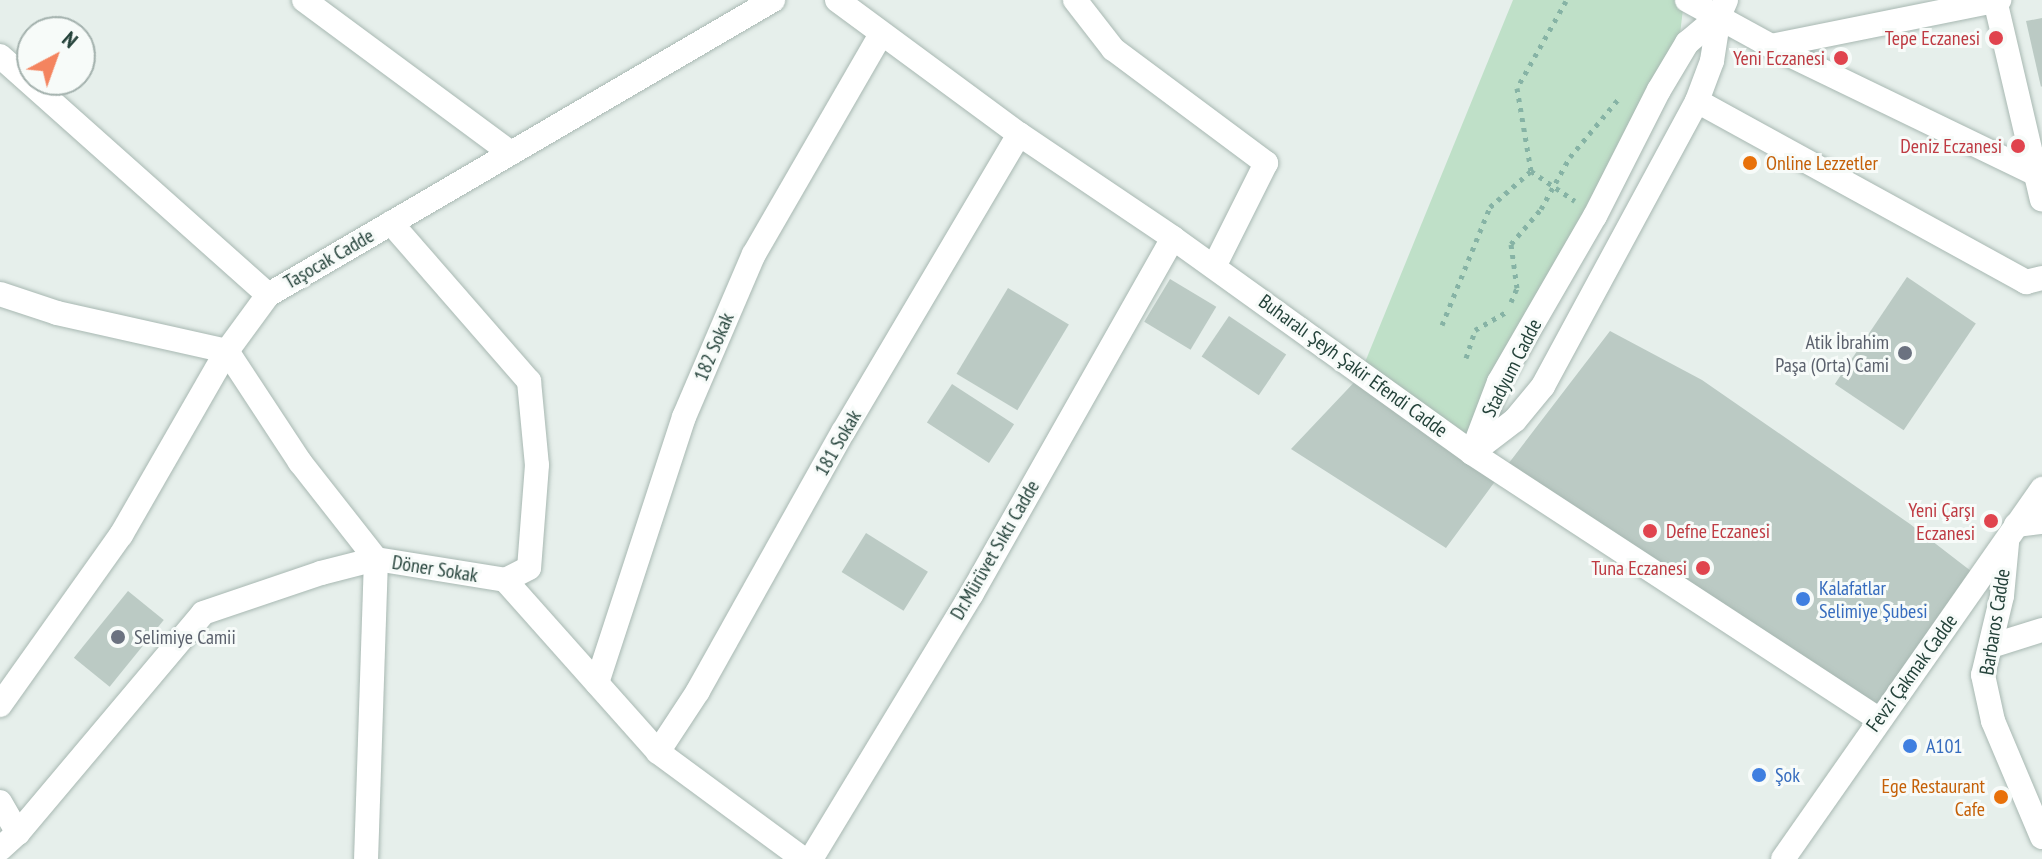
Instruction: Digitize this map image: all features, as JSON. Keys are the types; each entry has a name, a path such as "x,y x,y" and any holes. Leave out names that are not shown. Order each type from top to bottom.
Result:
{"street":[{"path":"304,0 339,10 511,153"},
{"name":"Taşocak Cadde","path":"0,705 121,535 227,351 268,295 773,0"},
{"name":"Buharalı Şeyh Şakir Efendi Cadde","path":"837,0 1019,134 1173,238 1472,453 1879,719"},
{"path":"1075,0 1113,49 1266,163 1214,267"},
{"path":"1687,0 1722,8 1771,46 2041,185"},
{"path":"1771,46 1997,0 2041,185"},
{"name":"Stadyum Cadde","path":"1472,453 1515,420 1543,386 1697,101 1712,61 1722,8"},
{"name":"Stadyum Cadde","path":"1472,453 1499,382 1595,216 1659,90 1687,43 1722,8"},
{"name":"182 Sokak","path":"597,683 684,417 754,254 881,34"},
{"path":"0,56 268,295"},
{"path":"1697,101 2026,282 2042,278"},
{"name":"181 Sokak","path":"658,752 698,691 843,432 1019,134"},
{"path":"391,223 529,381 537,465 529,568 505,580"},
{"name":"Dr.Mürüvet Sıktı Cadde","path":"811,859 971,595 1173,238"},
{"path":"0,294 57,313 227,351 300,462 376,559 366,859"},
{"name":"Fevzi Çakmak Cadde","path":"1783,859 2042,489"},
{"path":"2012,533 2042,522"},
{"name":"Barbaros Cadde","path":"2012,533 2002,596 1983,675 1993,721 2042,837"},
{"name":"Döner Sokak","path":"9,841 203,613 321,573 376,559 505,580 658,752 803,859"},
{"path":"1991,646 2042,630"},
{"path":"0,802 9,841"}],"path":[{"path":"1553,184 1531,171 1517,88 1566,1"},
{"path":"1466,358 1475,330 1508,312 1517,288 1511,244 1541,209 1570,157 1620,97"},
{"path":"1442,325 1490,207 1531,171"}],"green space":[{"path":"1513,0 1684,0 1679,43 1472,453 1361,372"}],"building":[{"path":"2042,18 2042,86 2041,87 2026,21"},
{"name":"Atik İbrahim Paşa (Orta) Cami","path":"1907,277 1976,323 1904,430 1835,384"},
{"path":"1170,279 1216,307 1191,350 1144,322"},
{"path":"1008,288 1069,325 1017,410 956,374"},
{"path":"1229,316 1286,355 1259,395 1202,357"},
{"path":"1610,331 1702,380 1910,524 1980,578 1879,719 1502,472"},
{"path":"1362,374 1502,472 1446,548 1291,449"},
{"path":"952,384 1014,424 989,463 927,423"},
{"path":"866,533 928,572 904,611 842,572"},
{"name":"Selimiye Camii","path":"128,591 164,620 110,687 74,658"}],"place":[{"name":"Tepe Eczanesi","path":"1996,38"},
{"name":"Yeni Eczanesi","path":"1841,58"},
{"name":"Deniz Eczanesi","path":"2018,146"},
{"name":"Online Lezzetler","path":"1750,163"},
{"name":"Atik İbrahim Paşa (Orta) Cami","path":"1905,353"},
{"name":"Yeni Çarşı Eczanesi","path":"1991,521"},
{"name":"Defne Eczanesi","path":"1650,531"},
{"name":"Tuna Eczanesi","path":"1703,568"},
{"name":"Kalafatlar Selimiye Şubesi","path":"1803,599"},
{"name":"Selimiye Camii","path":"118,637"},
{"name":"A101","path":"1910,746"},
{"name":"Şok","path":"1759,775"},
{"name":"Ege Restaurant Cafe","path":"2001,797"}]}
